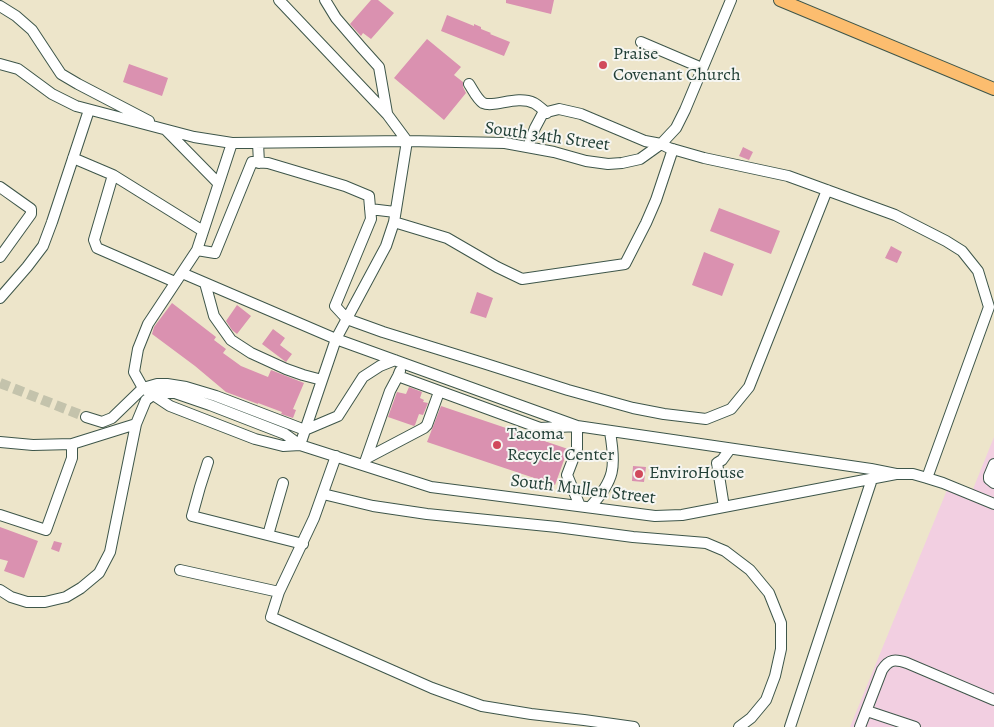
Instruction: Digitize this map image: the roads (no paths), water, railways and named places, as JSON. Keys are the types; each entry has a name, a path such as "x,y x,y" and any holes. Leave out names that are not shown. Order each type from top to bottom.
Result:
{"main road":[{"path":"788,2 994,89"}],"street":[{"path":"279,0 387,114 407,141 394,217 386,246 336,339 300,444"},
{"path":"325,0 336,18 379,67 387,114"},
{"name":"South 34th Street","path":"166,130 232,143 407,141 505,144 608,164 640,159 661,144 676,128 731,0"},
{"path":"0,6 16,16 32,30 61,74 166,130 218,183"},
{"path":"641,42 702,68"},
{"path":"0,64 18,69 52,94 76,106 166,130"},
{"path":"469,84 483,103 490,104 517,100 534,104 547,112"},
{"path":"528,147 543,113 558,109 581,114 645,140 673,149 704,158 788,176 895,215 962,251 978,271 989,307 927,478"},
{"path":"0,298 43,246 89,110"},
{"path":"232,143 197,250 148,324 138,349 134,372 150,398 282,446 300,444"},
{"path":"258,143 259,163"},
{"path":"370,210 394,217 447,238 522,279 625,264 656,200 673,149"},
{"path":"73,158 113,176 203,231"},
{"path":"197,250 215,253 252,162 268,163 345,186 369,196 371,219 335,306 347,319 568,390 633,408 706,419 731,409 749,387 826,190"},
{"path":"113,176 94,240 97,248 175,282"},
{"path":"0,187 31,209 31,214 0,257"},
{"name":"South Mullen Street","path":"182,273 336,339 577,426 896,474 913,474 943,483 994,504"},
{"path":"205,283 214,316 230,340 251,353 286,369 322,380"},
{"path":"86,417 102,422 112,418 143,388 157,384 166,384 186,387 216,396 305,430 338,416 363,377 380,366 399,362 398,376 390,391 365,462"},
{"path":"398,376 540,428 577,426 577,449 567,475 585,506 602,494 612,474 614,464 610,432"},
{"path":"365,462 427,426 439,392"},
{"path":"0,590 28,602 45,602 66,597 81,588 99,573 110,552 136,424 150,398 162,393 176,393 285,434 300,444"},
{"path":"0,442 34,445 72,444 136,424"},
{"path":"0,515 46,530 72,458 72,444"},
{"name":"South Mullen Street","path":"300,444 336,456 365,462 431,487 655,516 682,515 896,474"},
{"path":"724,507 717,463 722,460 730,449"},
{"path":"336,456 314,518 279,592 271,617 432,688 482,706 634,727"},
{"path":"208,462 192,516 302,544"},
{"path":"994,464 988,476 994,483"},
{"path":"790,727 872,479"},
{"path":"268,535 282,483"},
{"path":"322,494 372,506 427,514 557,527 633,537 706,543 725,551 750,570 769,594 781,623 781,649 775,676 766,700 751,718 739,727"},
{"path":"180,570 279,592"},
{"path":"860,727 882,670 892,660 907,663 994,700"},
{"path":"867,711 915,727"}],"tunnel":[{"path":"0,383 86,417"}],"place":[{"name":"Praise Covenant Church","path":"603,65"},
{"name":"Tacoma Recycle Center","path":"497,445"},
{"name":"EnviroHouse","path":"639,474"}]}
